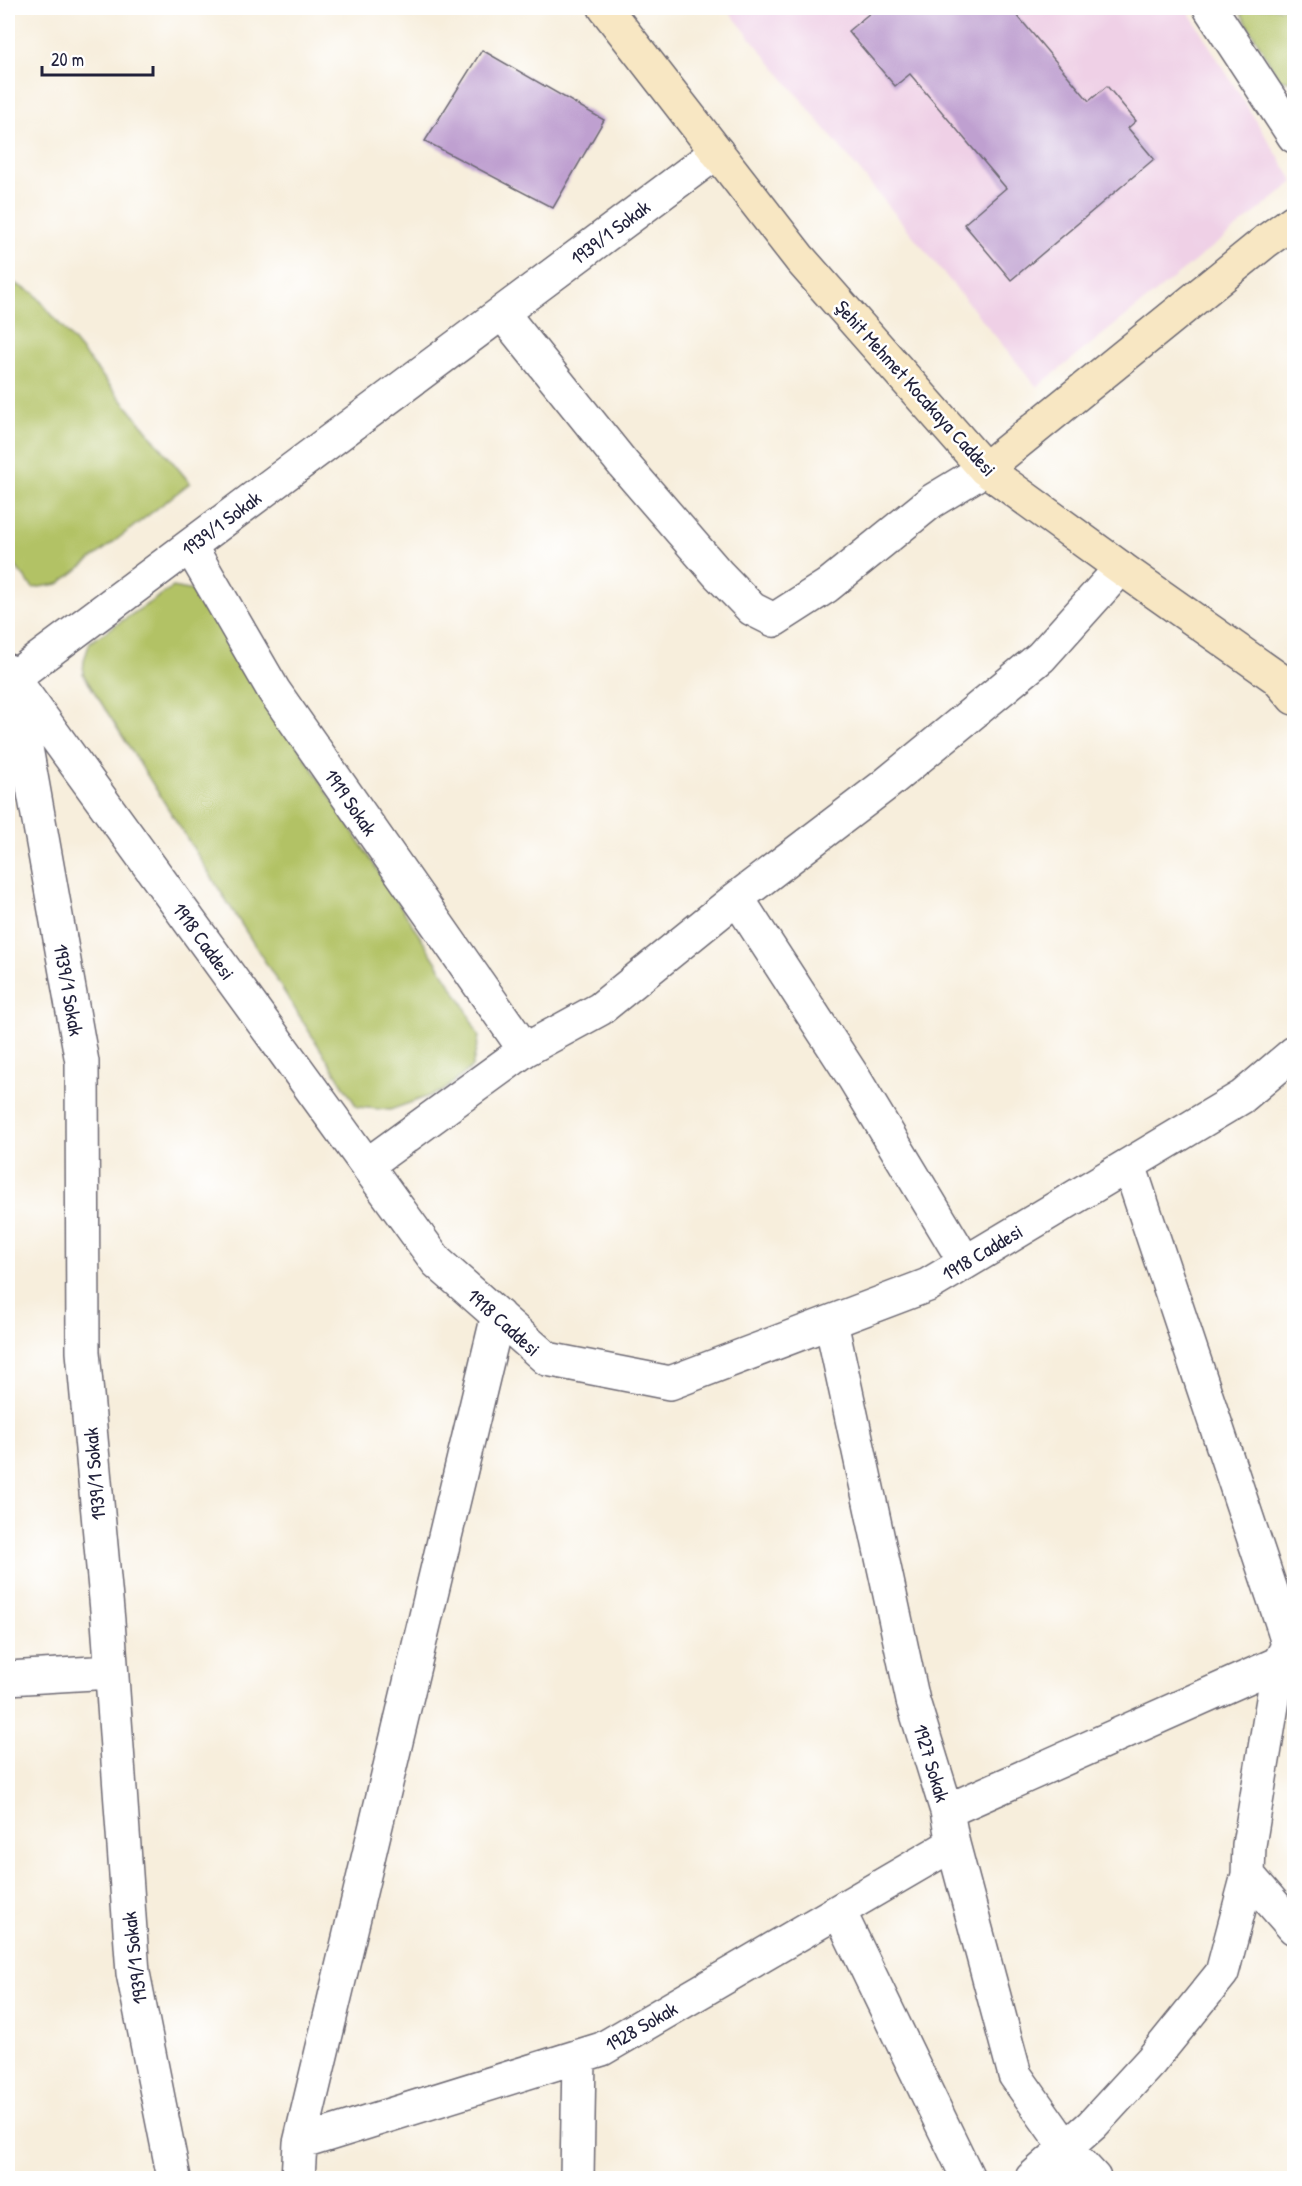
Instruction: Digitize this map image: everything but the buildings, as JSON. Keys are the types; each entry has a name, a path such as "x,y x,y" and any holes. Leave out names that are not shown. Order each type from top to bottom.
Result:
{"street":[{"name":"Şehit Mehmet Kocakaya Caddesi","path":"605,8 800,259 985,469 1277,678 1294,698"},
{"path":"1210,8 1294,136"},
{"name":"1939/1 Sokak","path":"174,2178 133,1973 111,1672 83,1352 82,1062 10,674 190,546 717,152"},
{"path":"502,314 624,465 718,574 752,609 774,620 827,586 932,501 985,469 1266,241 1294,221"},
{"name":"1919 Sokak","path":"190,546 274,691 525,1050"},
{"path":"367,1165 525,1050 600,1009 737,898 885,785 1041,657 1121,568"},
{"name":"1918 Caddesi","path":"10,674 437,1262 547,1359 670,1383 928,1285 1242,1097 1294,1053"},
{"path":"737,898 854,1078 965,1262"},
{"path":"1032,2178 1067,2150 1151,2061 1222,1973 1248,1875 1249,1845 1279,1663 1288,1646 1129,1165"},
{"path":"298,2178 300,2143 498,1316"},
{"name":"1927 Sokak","path":"831,1322 913,1701 947,1811 953,1844 1015,2075 1067,2150 1094,2178"},
{"path":"947,1811 1279,1663"},
{"path":"8,1678 111,1672"},
{"name":"1928 Sokak","path":"300,2143 602,2049 953,1844"},
{"path":"1248,1875 1294,1928"},
{"path":"839,1911 968,2178"},
{"path":"578,2178 579,2055"}],"shaded area":[{"path":"726,8 1186,8 1294,182 1037,387"}],"green space":[{"path":"1238,8 1294,8 1294,82 1279,79"},
{"path":"8,280 34,293 190,483 59,584 33,588 8,557"},
{"path":"173,587 199,592 464,1005 479,1037 472,1067 443,1091 390,1110 357,1107 83,674 84,660 90,642"}]}
